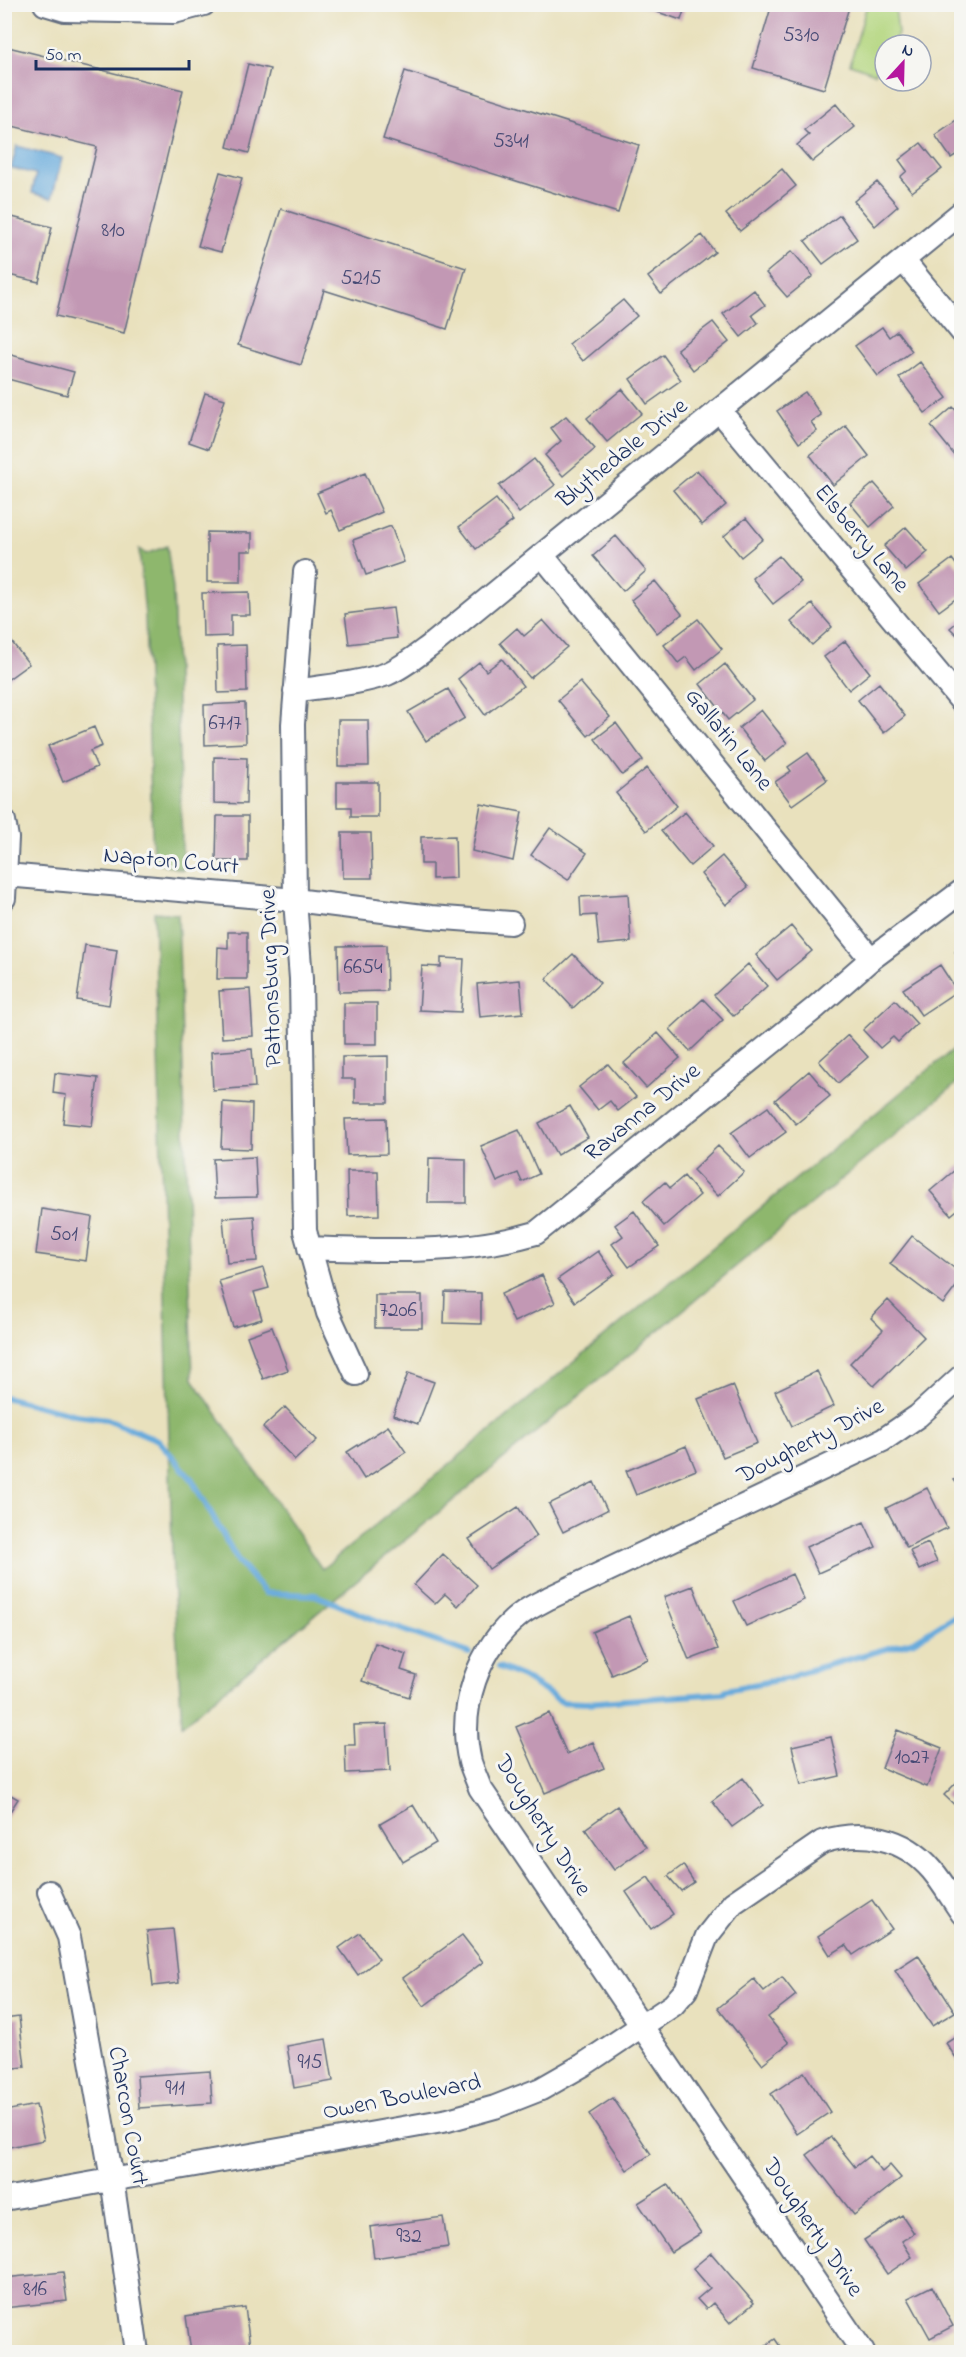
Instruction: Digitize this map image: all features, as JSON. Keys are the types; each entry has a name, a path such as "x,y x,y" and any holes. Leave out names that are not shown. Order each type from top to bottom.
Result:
{"street":[{"path":"45,4 65,10 174,12 204,4"},
{"name":"Blythedale Drive","path":"295,691 360,681 403,666 962,212"},
{"path":"903,260 962,332"},
{"name":"Elsberry Lane","path":"719,410 962,702"},
{"name":"Gallatin Lane","path":"542,555 871,959"},
{"name":"Pattonsburg Drive","path":"305,572 293,724 295,900 301,979 305,1230 328,1313 356,1374"},
{"path":"4,821 7,838 4,898"},
{"name":"Napton Court","path":"6,875 295,900 431,917 512,923"},
{"name":"Ravanna Drive","path":"309,1248 452,1248 505,1242 536,1233 787,1031 871,959 962,891"},
{"name":"Dougherty Drive","path":"863,2352 480,1788 471,1763 466,1737 467,1714 473,1685 484,1657 508,1625 523,1612 883,1440 918,1416 962,1376"},
{"name":"Owen Boulevard","path":"4,2199 448,2120 495,2107 541,2089 584,2065 673,2005 686,1990 707,1936 733,1903 822,1842 838,1836 861,1834 894,1841 912,1852 932,1870 962,1913"},
{"name":"Charcon Court","path":"49,1892 69,1937 112,2179 137,2352"}],"green space":[{"path":"867,5 895,5 898,33 873,33 873,72 850,64"},
{"path":"167,546 173,589 183,870 153,862 145,616 139,549 146,554"},
{"path":"154,912 178,914 193,1379 322,1569 961,1043 961,1080 182,1725 173,1580"}],"water":[{"path":"17,146 62,158 52,198 32,193 36,174 11,168"}],"building":[{"path":"634,4 686,4 681,20"},
{"path":"772,4 850,4 824,89 753,68"},
{"path":"4,46 183,90 124,333 56,316 97,147 4,124"},
{"path":"248,64 270,69 249,153 227,147"},
{"path":"405,71 639,145 618,213 383,139"},
{"path":"836,104 855,127 812,162 797,145 809,135 804,130"},
{"path":"962,116 962,151 951,158 935,135"},
{"path":"921,143 942,169 912,192 900,177 907,171 899,160"},
{"path":"782,169 796,186 740,231 726,214"},
{"path":"220,172 242,178 221,252 198,246"},
{"path":"877,182 898,206 875,226 854,201"},
{"path":"281,209 466,268 447,329 324,290 301,365 238,345"},
{"path":"4,215 52,227 39,282 4,274"},
{"path":"840,215 857,239 823,264 805,241"},
{"path":"702,235 715,252 661,294 648,277"},
{"path":"792,251 813,276 787,297 766,273"},
{"path":"754,290 765,305 752,315 758,323 741,337 723,314"},
{"path":"623,300 637,316 583,361 569,344"},
{"path":"713,322 729,342 693,370 677,349"},
{"path":"882,327 889,337 897,331 912,351 878,376 855,346"},
{"path":"4,353 74,372 67,395 4,378"},
{"path":"663,355 681,380 647,404 630,379"},
{"path":"920,362 947,398 925,413 899,378"},
{"path":"622,389 642,413 607,442 587,418"},
{"path":"805,392 821,415 811,422 817,431 799,443 777,411"},
{"path":"205,393 225,399 209,449 189,442"},
{"path":"953,407 962,417 962,453 956,457 931,426"},
{"path":"566,416 595,449 563,476 545,455 561,441 551,428"},
{"path":"846,426 869,456 833,485 810,455"},
{"path":"534,459 555,485 519,513 499,486"},
{"path":"697,470 726,505 702,525 673,490"},
{"path":"365,473 382,512 340,530 331,510 326,513 317,493"},
{"path":"874,483 894,506 870,527 850,503"},
{"path":"496,499 513,521 476,549 459,527"},
{"path":"746,518 763,539 741,557 724,536"},
{"path":"391,526 404,562 366,575 353,540"},
{"path":"906,527 928,552 906,571 884,546"},
{"path":"207,532 252,533 252,551 241,551 241,582 207,582"},
{"path":"616,536 646,571 623,591 593,556"},
{"path":"779,556 801,582 773,604 752,578"},
{"path":"952,559 962,572 962,594 939,611 919,584"},
{"path":"655,581 682,614 657,633 631,600"},
{"path":"249,592 250,615 231,615 231,636 203,637 202,593"},
{"path":"812,604 832,627 812,645 791,622"},
{"path":"393,608 397,638 349,644 345,614"},
{"path":"962,618 962,640 950,628"},
{"path":"698,619 722,649 696,670 686,657 678,663 664,645"},
{"path":"543,620 567,647 530,678 500,643 517,628 524,636"},
{"path":"7,636 29,664 7,680 4,676 4,639"},
{"path":"845,641 870,673 849,690 824,657"},
{"path":"246,645 247,692 218,693 217,646"},
{"path":"502,659 523,686 485,715 458,679 479,662 486,671"},
{"path":"725,664 753,700 728,720 700,684"},
{"path":"580,682 610,717 588,736 558,700"},
{"path":"879,683 905,716 884,733 858,700"},
{"path":"448,689 465,718 426,741 408,712"},
{"path":"245,703 246,743 205,745 204,705"},
{"path":"761,710 787,743 765,761 739,728"},
{"path":"338,720 368,720 369,766 338,766"},
{"path":"616,723 643,760 622,775 595,739"},
{"path":"94,727 102,746 90,751 97,767 63,782 48,746"},
{"path":"808,753 827,780 792,805 775,782 791,771 788,767"},
{"path":"214,757 247,758 246,804 214,803"},
{"path":"647,768 677,806 646,831 616,793"},
{"path":"337,782 378,782 378,817 351,817 351,807 337,807"},
{"path":"481,804 522,812 513,861 472,851"},
{"path":"685,812 713,846 690,866 661,831"},
{"path":"217,816 248,816 248,861 216,861"},
{"path":"550,828 587,853 568,880 531,855"},
{"path":"342,833 371,833 372,878 343,878"},
{"path":"455,836 456,878 432,879 432,864 421,864 421,837"},
{"path":"722,856 748,887 726,905 701,874"},
{"path":"628,894 631,942 599,945 596,915 581,916 580,897"},
{"path":"791,926 812,951 777,980 756,955"},
{"path":"228,932 247,932 247,979 217,979 218,947 228,948"},
{"path":"85,945 117,950 109,1005 77,1000"},
{"path":"386,945 387,991 339,992 338,946"},
{"path":"962,947 962,960 955,952"},
{"path":"573,954 600,983 573,1008 546,979"},
{"path":"441,958 464,959 461,1012 419,1010 422,966 441,967"},
{"path":"748,964 767,986 734,1016 714,995"},
{"path":"940,965 957,991 921,1015 903,989"},
{"path":"520,980 523,1013 480,1017 477,984"},
{"path":"250,989 253,1036 222,1038 219,991"},
{"path":"703,999 723,1020 690,1051 670,1029"},
{"path":"895,1000 917,1024 898,1042 893,1037 880,1048 863,1030"},
{"path":"344,1003 377,1003 377,1044 344,1044"},
{"path":"658,1033 680,1058 646,1088 624,1063"},
{"path":"848,1035 868,1057 838,1083 819,1061"},
{"path":"252,1049 255,1087 213,1090 211,1052"},
{"path":"388,1056 388,1103 355,1103 355,1079 342,1079 342,1057"},
{"path":"608,1064 636,1097 618,1111 610,1101 598,1110 579,1087"},
{"path":"809,1071 830,1096 796,1124 775,1100"},
{"path":"55,1073 98,1078 92,1126 63,1123 66,1095 53,1093"},
{"path":"223,1102 252,1104 251,1149 221,1148"},
{"path":"570,1106 588,1137 557,1155 539,1123"},
{"path":"768,1107 786,1132 750,1158 731,1133"},
{"path":"386,1118 387,1154 347,1155 345,1119"},
{"path":"519,1130 539,1174 522,1182 518,1173 497,1182 481,1146"},
{"path":"718,1146 744,1172 718,1196 693,1170"},
{"path":"255,1157 257,1197 215,1198 213,1159"},
{"path":"429,1158 466,1159 466,1203 428,1203"},
{"path":"962,1164 962,1206 951,1215 930,1191"},
{"path":"347,1171 378,1171 379,1215 348,1216"},
{"path":"684,1176 700,1195 664,1226 643,1201 665,1182 670,1188"},
{"path":"42,1209 92,1217 86,1261 36,1254"},
{"path":"634,1211 659,1246 629,1267 612,1244 623,1236 615,1225"},
{"path":"254,1216 257,1261 227,1263 223,1218"},
{"path":"912,1236 962,1274 962,1279 943,1304 890,1264"},
{"path":"598,1251 614,1274 575,1302 558,1279"},
{"path":"263,1268 269,1288 254,1292 262,1319 233,1327 219,1281"},
{"path":"542,1275 555,1303 514,1322 501,1294"},
{"path":"445,1292 481,1293 481,1324 444,1323"},
{"path":"375,1295 422,1295 422,1328 375,1328"},
{"path":"888,1300 924,1337 874,1386 850,1363 883,1330 871,1318"},
{"path":"272,1327 288,1370 263,1379 247,1336"},
{"path":"817,1371 834,1406 792,1426 775,1391"},
{"path":"408,1373 434,1382 418,1424 393,1415"},
{"path":"733,1385 757,1443 723,1457 698,1399"},
{"path":"285,1407 317,1440 295,1460 263,1427"},
{"path":"388,1426 406,1452 364,1479 347,1452"},
{"path":"686,1446 696,1470 636,1495 626,1471"},
{"path":"962,1475 962,1490 954,1480"},
{"path":"594,1482 607,1510 563,1532 549,1504"},
{"path":"927,1488 947,1528 907,1548 886,1508"},
{"path":"518,1507 537,1536 489,1569 469,1539"},
{"path":"864,1522 876,1547 818,1573 806,1547"},
{"path":"928,1543 937,1562 919,1570 910,1551"},
{"path":"443,1554 477,1585 458,1606 445,1594 435,1604 414,1585"},
{"path":"792,1574 804,1600 746,1626 734,1601"},
{"path":"693,1586 718,1649 689,1660 664,1597"},
{"path":"629,1616 648,1659 612,1675 592,1632"},
{"path":"375,1643 406,1654 401,1670 416,1675 409,1697 362,1681"},
{"path":"549,1713 567,1754 593,1742 604,1768 545,1793 516,1727"},
{"path":"387,1724 390,1771 346,1773 345,1745 355,1745 354,1725"},
{"path":"897,1730 942,1748 927,1787 882,1768"},
{"path":"831,1737 840,1776 801,1785 792,1746"},
{"path":"962,1777 962,1812 944,1795"},
{"path":"743,1778 763,1805 732,1827 712,1801"},
{"path":"4,1791 18,1799 4,1821"},
{"path":"413,1805 436,1843 403,1862 380,1824"},
{"path":"617,1806 646,1847 614,1870 585,1829"},
{"path":"683,1865 694,1882 681,1891 668,1876"},
{"path":"648,1877 673,1914 651,1929 626,1892"},
{"path":"872,1900 892,1929 853,1955 846,1945 830,1955 818,1936"},
{"path":"173,1929 179,1983 153,1986 147,1931"},
{"path":"360,1933 379,1959 358,1975 339,1948"},
{"path":"462,1935 483,1962 424,2006 403,1978"},
{"path":"918,1955 955,2012 932,2026 895,1970"},
{"path":"782,1977 796,1995 768,2017 789,2043 762,2064 718,2008 754,1979 764,1991"},
{"path":"19,2017 25,2067 4,2069 4,2019"},
{"path":"962,2033 962,2067 946,2043"},
{"path":"326,2039 333,2081 294,2088 287,2046"},
{"path":"210,2071 212,2103 139,2108 137,2076"},
{"path":"804,2072 830,2112 797,2134 771,2094"},
{"path":"613,2098 651,2154 627,2170 589,2114"},
{"path":"36,2105 44,2140 4,2148 4,2111"},
{"path":"831,2137 855,2167 869,2156 882,2172 890,2165 901,2178 854,2215 807,2155"},
{"path":"668,2184 701,2233 671,2252 638,2203"},
{"path":"902,2215 914,2233 902,2241 912,2257 887,2274 864,2240"},
{"path":"443,2217 448,2247 374,2258 370,2227"},
{"path":"711,2253 754,2303 730,2323 713,2303 706,2309 697,2299 710,2288 693,2268"},
{"path":"63,2272 67,2301 4,2308 4,2278"},
{"path":"932,2286 953,2326 930,2338 908,2298"},
{"path":"245,2307 250,2347 191,2352 186,2316"},
{"path":"775,2339 784,2352 756,2352"}],"waterway":[{"path":"4,1397 76,1415 107,1419 158,1440 191,1478 238,1561 265,1593 315,1595 383,1623 469,1653"},
{"path":"499,1667 523,1677 562,1702 586,1703 723,1693 726,1690 793,1677 796,1674 914,1641 962,1611"}]}
